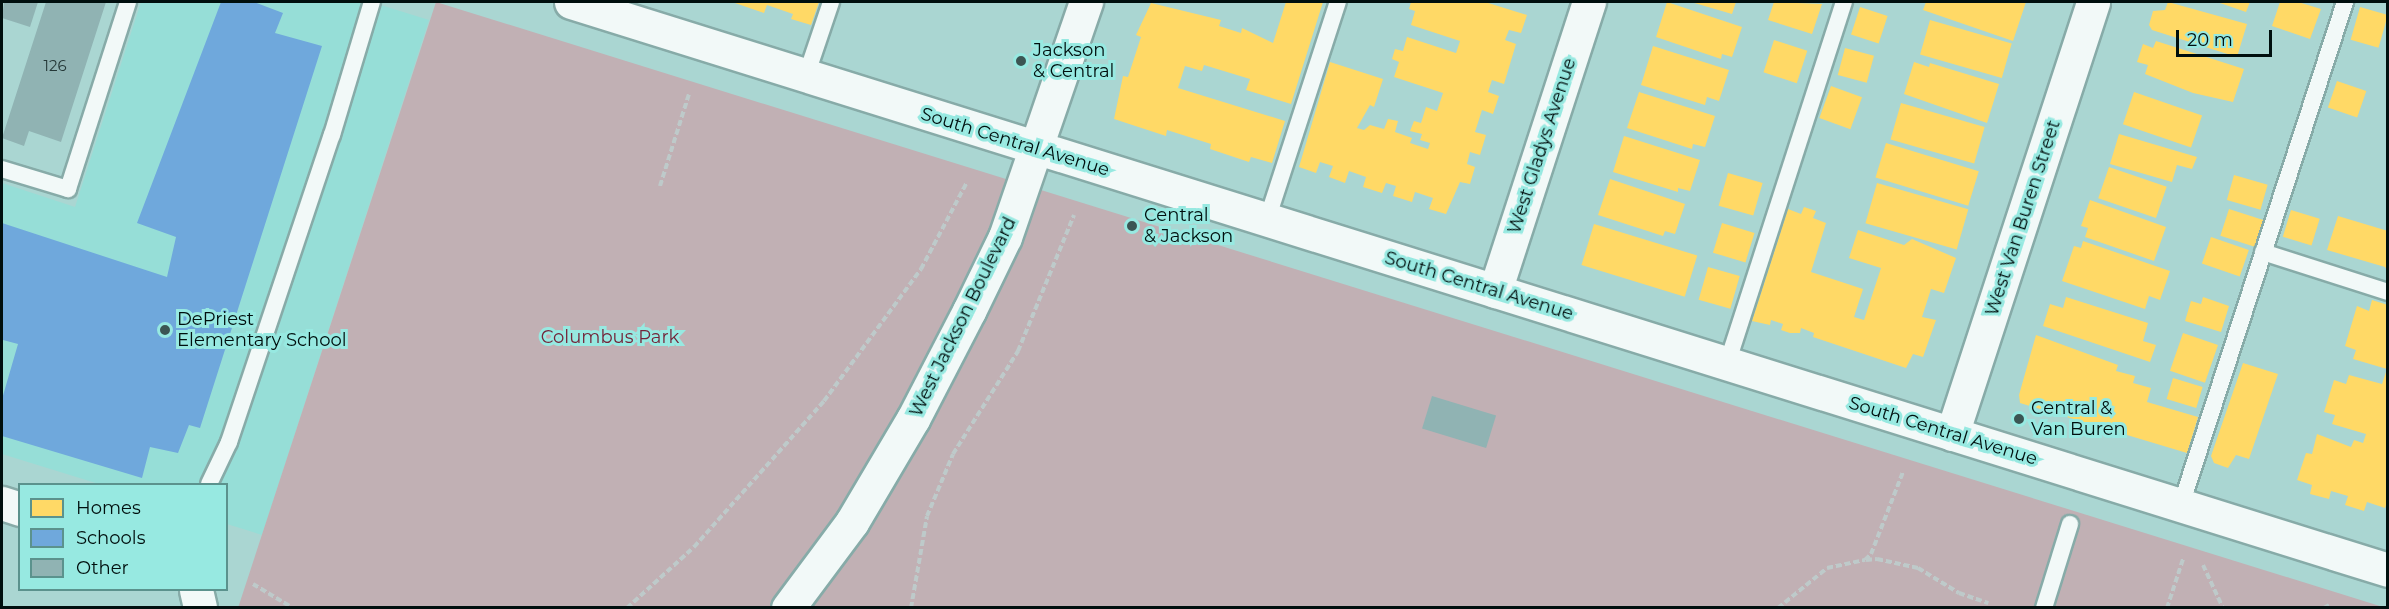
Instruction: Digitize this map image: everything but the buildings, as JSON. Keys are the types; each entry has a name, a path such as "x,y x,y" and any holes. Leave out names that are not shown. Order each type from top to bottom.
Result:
{"street":[{"name":"South Central Avenue","path":"575,2 1038,149 2388,570"},
{"name":"West Jackson Boulevard","path":"788,608 852,522 913,419 1005,237 1038,149 1086,2"},
{"name":"West Gladys Avenue","path":"1495,291 1589,2"},
{"name":"West Van Buren Street","path":"1952,434 2093,2"},
{"path":"2,503 18,507"},
{"path":"196,591 200,608"}],"lane":[{"path":"2,169 68,189 128,2"},
{"path":"208,483 229,442 332,135 372,2"},
{"path":"806,76 831,2"},
{"path":"1267,220 1338,2"},
{"path":"1727,364 1844,2"},
{"path":"2181,505 2345,2"},
{"path":"2263,252 2388,292"},
{"path":"2044,608 2070,524"}],"path":[{"path":"660,186 689,94"},
{"path":"627,608 694,548 824,401 921,269 967,182"},
{"path":"911,608 927,516 953,454 1018,351 1074,215"},
{"path":"1865,560 1875,545 1903,472"},
{"path":"1778,608 1827,568 1876,559 1918,568 1959,593 1988,603"},
{"path":"2167,608 2183,559"},
{"path":"2203,565 2223,608"},
{"path":"254,584 293,608"},
{"path":"2324,608 2329,604"}],"shaded area":[{"name":"DePriest Elementary School","path":"141,2 371,2 429,20 262,535 228,524 228,483 96,483 2,454 2,183 75,207"}],"green space":[{"name":"Columbus Park","path":"436,2 2383,607 238,608"}],"place":[{"name":"Jackson & Central","path":"1021,61"},
{"name":"Central & Jackson","path":"1132,226"},
{"name":"DePriest Elementary School","path":"165,330"},
{"name":"Central & Van Buren","path":"2019,419"}]}
